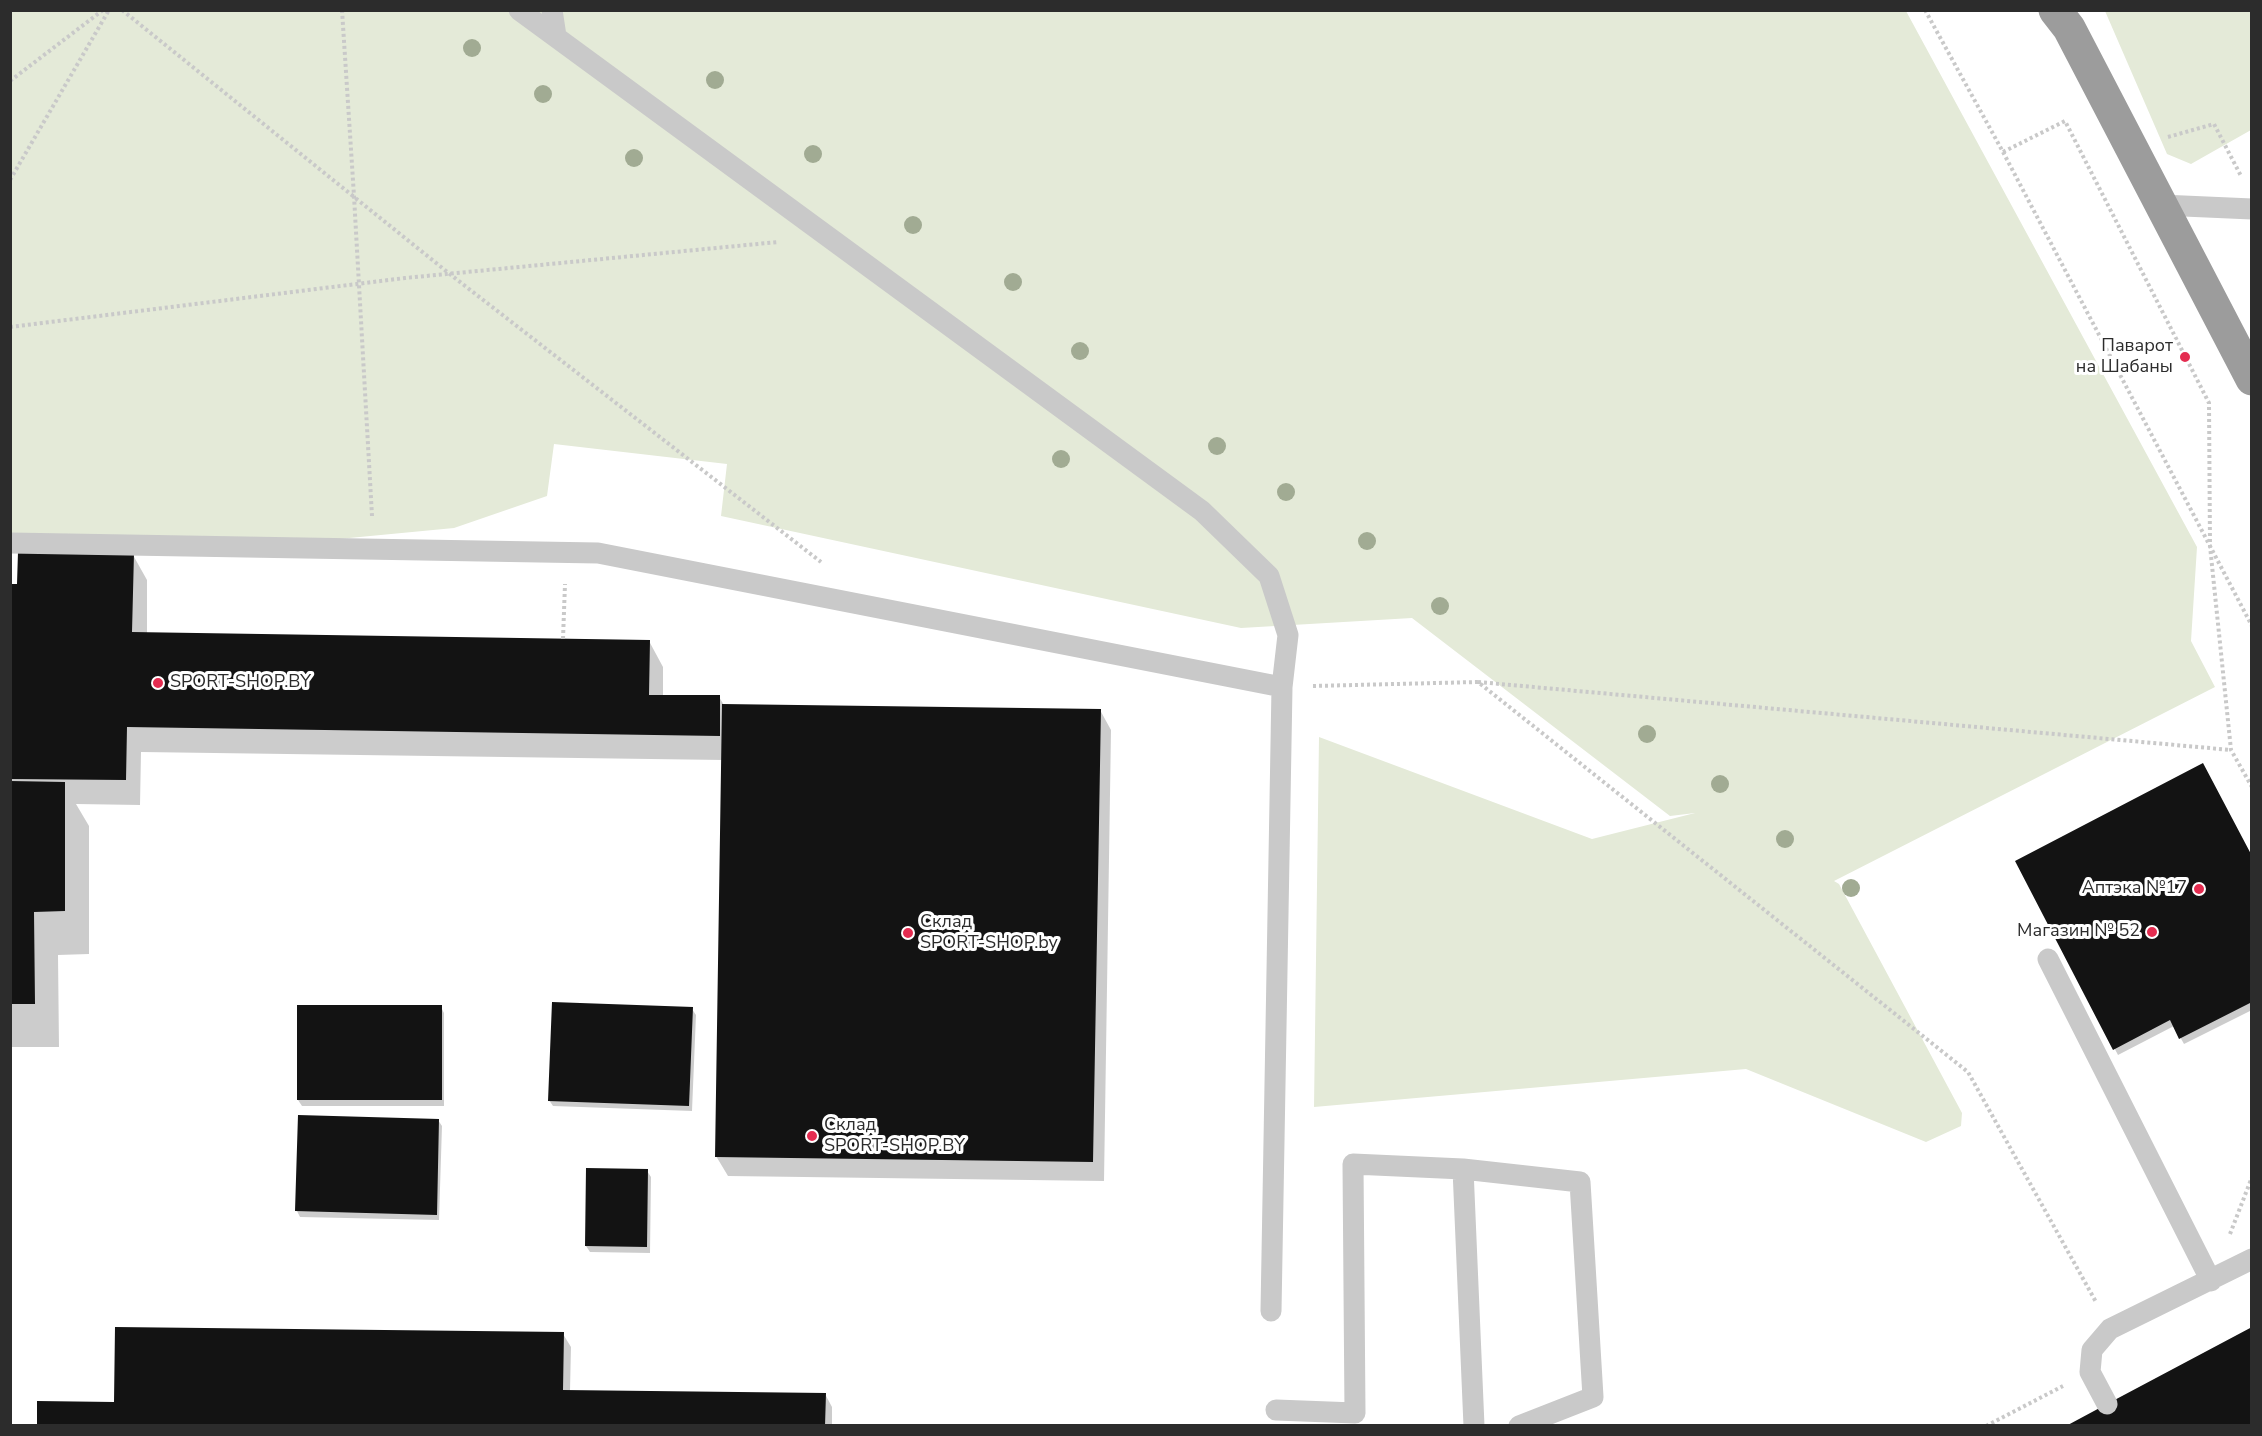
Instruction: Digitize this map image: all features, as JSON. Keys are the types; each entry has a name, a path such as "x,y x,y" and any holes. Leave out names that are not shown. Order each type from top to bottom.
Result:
{"highway":[{"path":"2055,10 2069,27 2252,379"}],"lane":[{"path":"519,10 1202,511 1269,576 1288,635 1282,687 1271,1311"},
{"path":"552,10 556,36"},
{"path":"2161,205 2252,209"},
{"path":"10,543 609,555 1282,687"},
{"path":"2048,959 2218,1277"},
{"path":"1276,1410 1355,1413 1353,1164 1463,1168 1580,1182 1593,1397 1519,1425"},
{"path":"1463,1168 1474,1425"},
{"path":"2107,1404 2090,1372 2092,1350 2110,1329 2252,1259"}],"path":[{"path":"10,81 103,10"},
{"path":"10,180 109,10"},
{"path":"122,10 451,275 824,564"},
{"path":"342,10 374,551"},
{"path":"1925,10 2003,152 2252,626"},
{"path":"2003,152 2065,121 2210,403 2210,546 2231,750 2252,787"},
{"path":"2130,148 2214,124 2246,184"},
{"path":"10,327 359,284 830,237"},
{"path":"562,553 565,572 563,639"},
{"path":"1282,687 1478,682 2231,750"},
{"path":"1478,682 1968,1072 2110,1329"},
{"path":"2218,1277 2226,1244 2252,1177"}],"green space":[{"path":"11,11 1906,11 2197,547 2191,641 2215,687 1834,881 1839,884 1962,1113 1961,1126 1926,1142 1746,1069 1314,1107 1319,737 1592,839 1695,813 1670,816 1412,618 1241,628 721,516 727,464 554,444 547,496 454,528 255,547 11,540"},
{"path":"2105,11 2251,11 2251,130 2191,164 2167,154"}],"building":[{"path":"18,552 134,553 132,632 650,640 649,695 720,695 720,736 127,727 126,780 10,779 10,584 17,584"},
{"name":"Склад SPORT-SHOP.by","path":"722,704 1101,709 1093,1162 715,1157"},
{"name":"Магазин № 52","path":"2203,763 2252,856 2252,1002 2179,1039 2170,1020 2113,1050 2015,861"},
{"path":"10,781 65,782 65,911 34,912 35,1004 10,1004"},
{"path":"552,1002 693,1007 689,1106 548,1101"},
{"path":"297,1005 442,1005 442,1100 297,1100"},
{"path":"298,1115 439,1119 437,1215 295,1211"},
{"path":"586,1168 648,1169 647,1247 585,1246"},
{"path":"115,1327 564,1332 563,1390 826,1393 825,1426 37,1426 37,1401 114,1402"},
{"path":"2252,1327 2252,1426 2066,1426 2107,1404"}],"place":[{"name":"Паварот на Шабаны","path":"2185,357"},
{"name":"SPORT-SHOP.BY","path":"158,683"},
{"name":"Аптэка №17","path":"2199,889"},
{"name":"Магазин № 52","path":"2152,932"},
{"name":"Склад SPORT-SHOP.by","path":"908,933"},
{"name":"Склад SPORT-SHOP.BY","path":"812,1136"}]}
